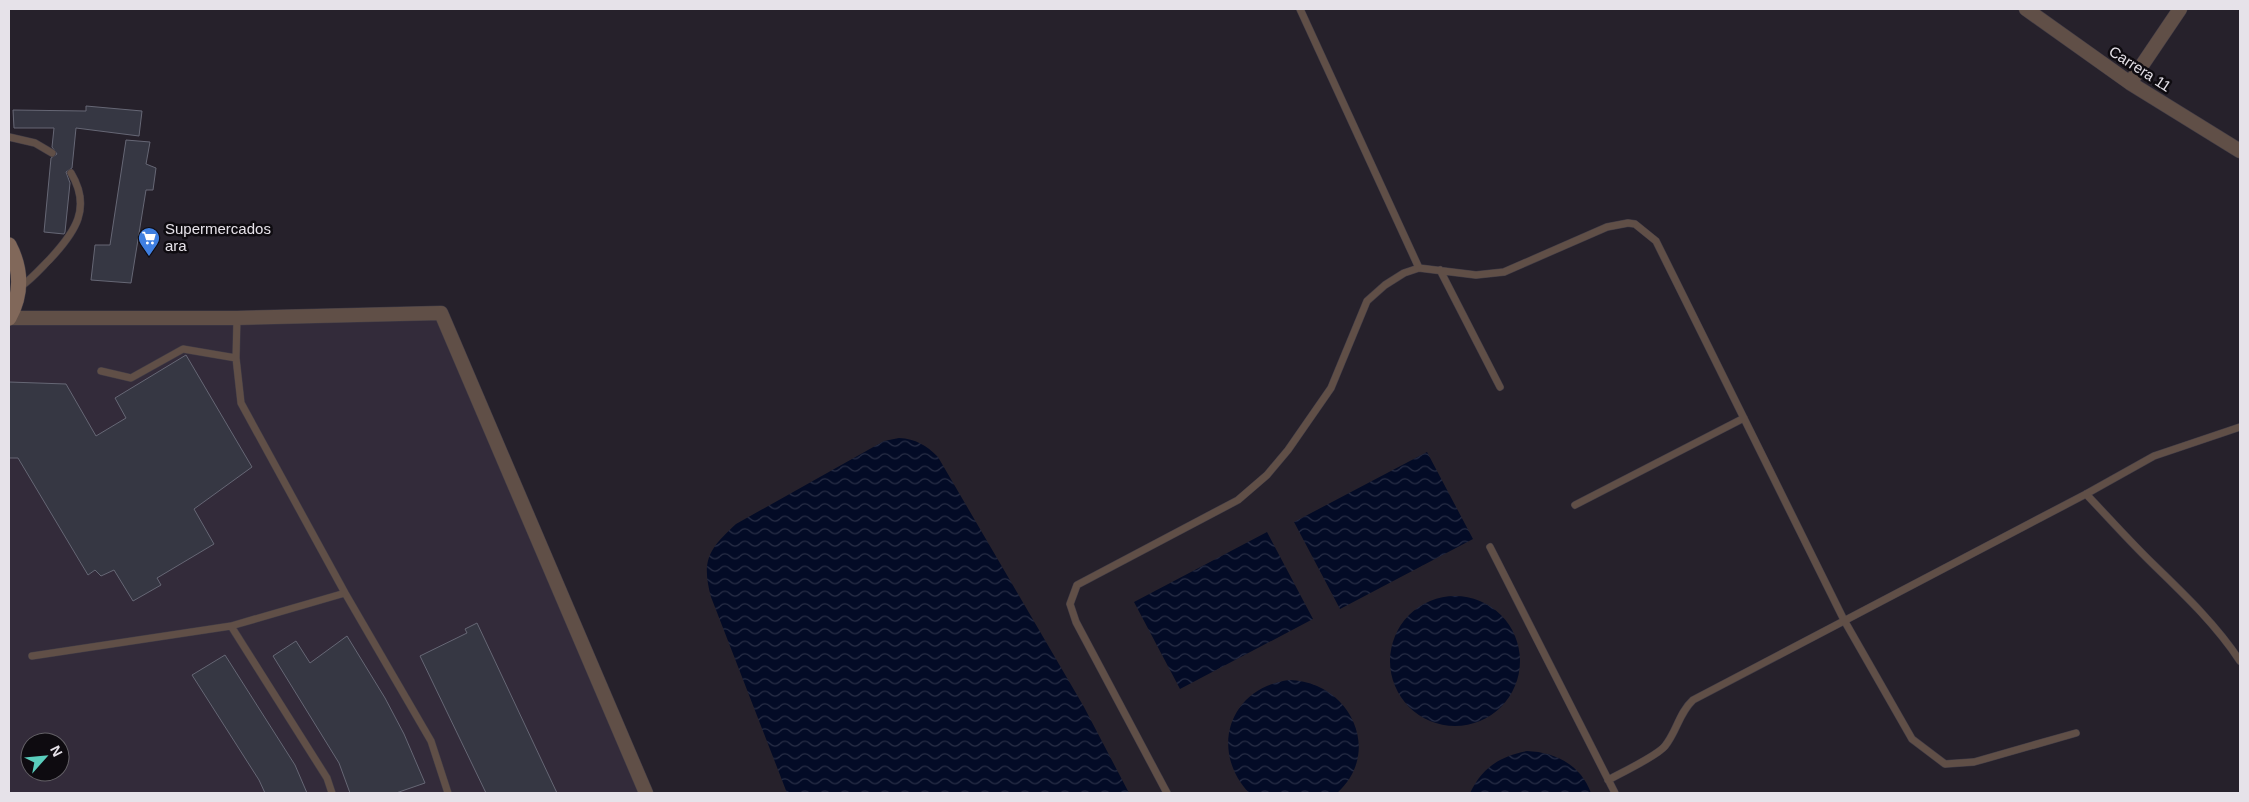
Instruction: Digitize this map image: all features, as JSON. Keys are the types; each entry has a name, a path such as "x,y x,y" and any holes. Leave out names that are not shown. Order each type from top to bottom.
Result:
{"main road":[{"path":"9,245 16,262 19,288 16,303 9,318"}],"street":[{"name":"Carrera 11","path":"2026,9 2130,84 2240,150"},
{"path":"2130,84 2180,9"},
{"path":"9,318 237,318 441,313 646,793"}],"lane":[{"path":"1300,9 1419,268"},
{"path":"9,137 35,143 52,154"},
{"path":"19,288 65,244 74,232 81,203 79,190 71,173"},
{"path":"1167,793 1076,622 1070,604 1077,585 1238,500 1267,475 1288,450 1331,388 1367,301 1385,285 1404,273 1419,268 1476,275 1504,272 1607,227 1635,224 1656,240 1844,620 1912,739 1945,764 1974,762 2076,733"},
{"path":"1440,270 1500,387"},
{"path":"237,318 236,358 241,403 346,593 431,741 448,793"},
{"path":"101,371 131,378 184,349 236,358"},
{"path":"1575,505 1744,418"},
{"path":"1608,780 1663,748 1676,731 1682,710 1693,700 2086,494 2154,456 2240,427"},
{"path":"2086,494 2156,567 2174,582 2229,644 2240,661"},
{"path":"1490,546 1615,793"},
{"path":"32,656 231,626 346,593"},
{"path":"231,626 327,778 332,793"}],"shaded area":[{"path":"441,313 646,793 9,793 9,318"}],"water":[{"path":"899,438 920,443 938,457 1084,707 1129,793 787,793 711,597 707,564 719,541 736,524 884,441"},
{"path":"1427,452 1473,539 1340,609 1294,522"},
{"path":"1267,532 1313,619 1180,689 1134,602"},
{"path":"1455,596 1468,597 1480,601 1501,615 1515,636 1519,648 1519,674 1515,686 1501,707 1480,721 1468,725 1455,726 1442,725 1430,721 1409,707 1395,686 1391,674 1390,661 1391,648 1395,636 1409,615 1430,601 1442,597"},
{"path":"1289,680 1310,683 1328,692 1343,705 1353,721 1358,739 1358,758 1351,776 1337,793 1249,793 1237,776 1230,758 1228,740 1232,723 1239,708 1252,695 1268,685"},
{"path":"1527,751 1547,754 1566,762 1581,775 1591,793 1470,793 1480,777 1493,764 1508,756"}],"building":[{"path":"86,106 142,111 139,136 76,128 72,168 66,172 70,183 65,232 64,234 44,232 51,158 57,154 52,147 54,128 14,128 13,110 86,111"},
{"path":"126,140 150,142 146,164 156,168 153,190 146,190 131,283 91,280 95,245 110,245"},
{"path":"186,355 252,467 194,509 214,544 157,578 161,585 133,601 114,570 101,576 95,570 88,575 18,458 9,458 9,382 66,384 96,436 126,418 115,398"},
{"path":"477,623 557,793 486,793 420,656 467,633 465,629"},
{"path":"347,636 385,698 404,734 425,783 396,793 350,793 339,763 273,656 296,641 310,663"},
{"path":"225,655 295,765 307,793 265,793 259,780 192,675"}],"place":[{"name":"Supermercados ara","path":"149,257"}]}
